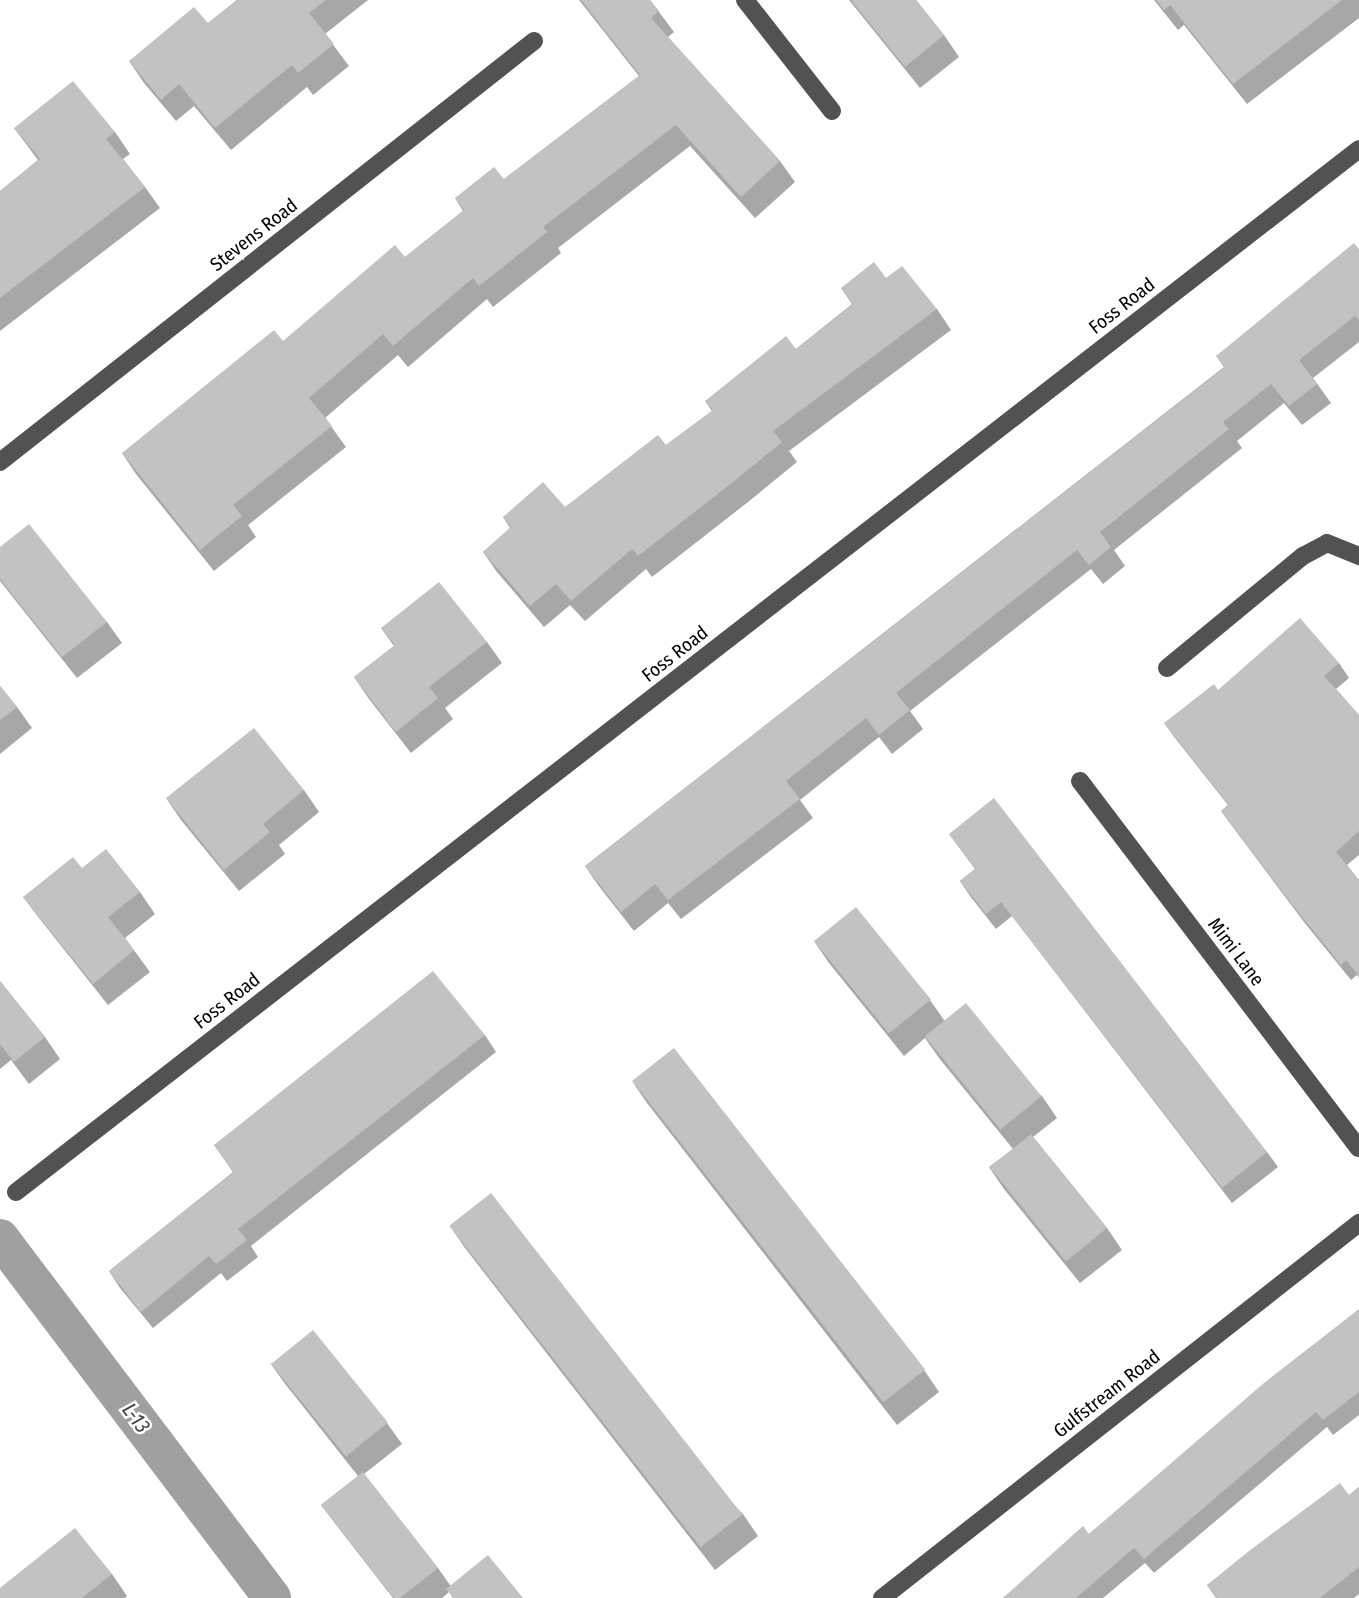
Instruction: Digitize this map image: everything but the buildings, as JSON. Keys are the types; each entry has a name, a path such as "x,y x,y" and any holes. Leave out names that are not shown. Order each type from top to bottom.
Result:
{"street":[{"path":"745,0 832,111"},
{"name":"Stevens Road","path":"0,462 534,41"},
{"name":"Foss Road","path":"16,1192 1359,149"},
{"path":"1167,668 1303,556 1327,543 1357,553"},
{"name":"Mimi Lane","path":"1080,781 1359,1148"},
{"name":"Gulfstream Road","path":"882,1598 1359,1223"}],"waterway":[{"name":"L-13","path":"0,1238 272,1598"}]}
